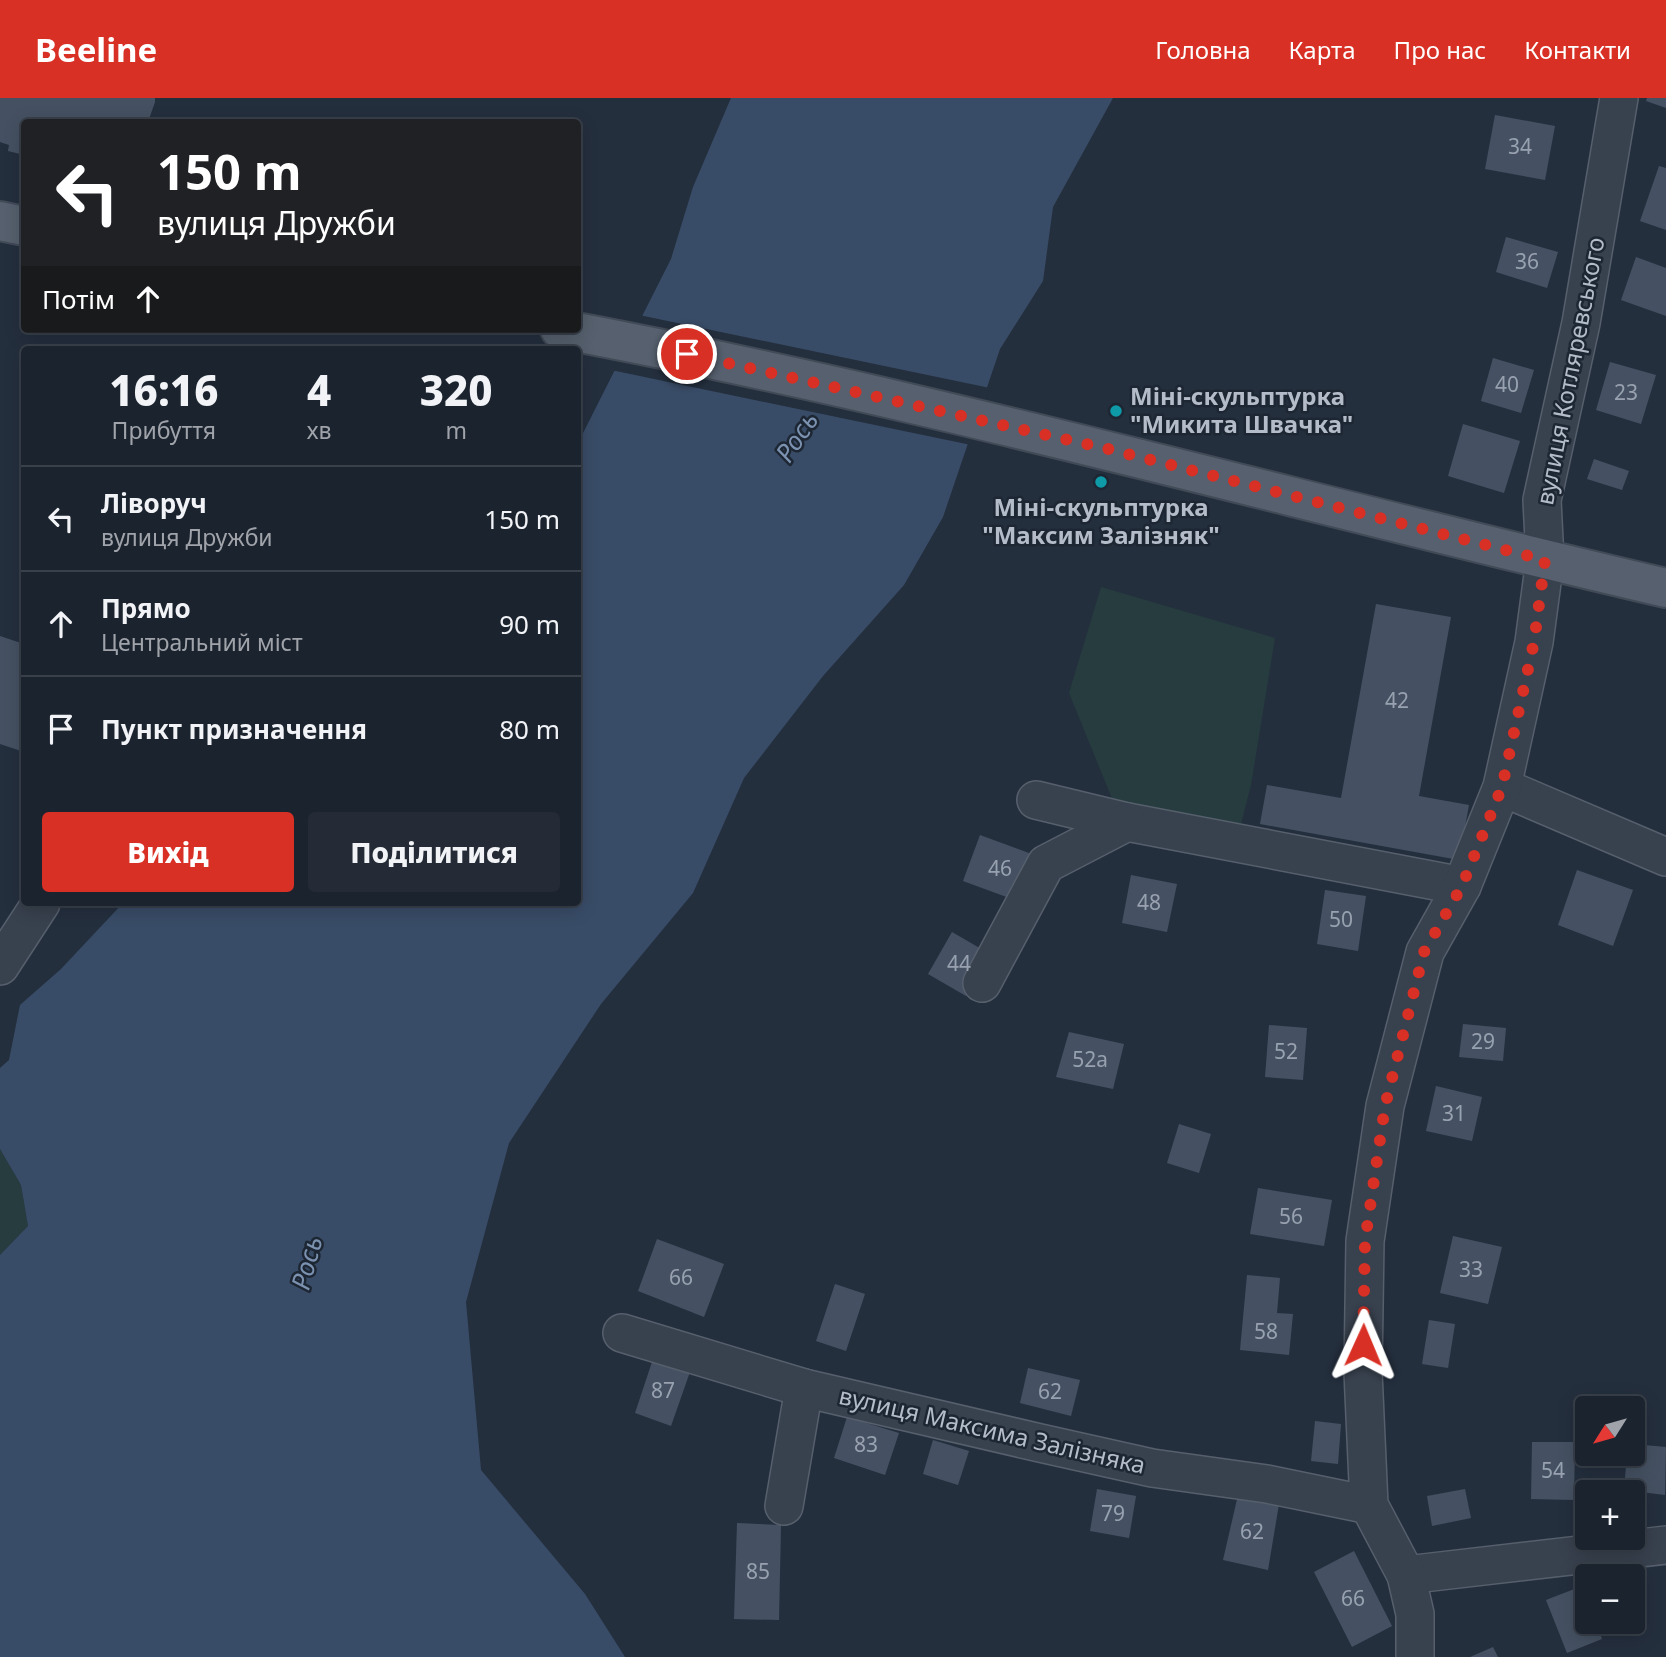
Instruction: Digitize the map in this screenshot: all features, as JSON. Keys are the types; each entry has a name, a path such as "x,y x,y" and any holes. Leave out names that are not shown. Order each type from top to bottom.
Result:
{"main road":[{"path":"0,220 21,225"},
{"path":"579,333 808,380 1104,448 1666,588"}],"street":[{"name":"вулиця Котляревського","path":"1415,1657 1415,1614 1406,1575 1368,1505 1363,1372 1365,1241 1383,1120 1424,952 1462,886 1502,787 1534,642 1545,560 1542,500 1581,323 1619,98"},
{"path":"1502,787 1666,857"},
{"path":"1036,800 1127,821 1462,886"},
{"path":"982,983 1046,864 1127,821"},
{"path":"0,966 39,906"},
{"name":"вулиця Максима Залізняка","path":"622,1333 804,1388 1152,1468 1268,1484 1368,1505"},
{"path":"784,1506 804,1388"},
{"path":"1406,1575 1666,1545"}],"green space":[{"path":"1101,587 1275,638 1251,785 1240,828 1113,801 1069,693"},
{"path":"0,1149 21,1185 28,1226 0,1255"}],"water":[{"name":"Рось","path":"731,98 1113,98 1053,207 1043,281 1000,349 943,517 904,585 823,676 744,778 693,893 601,1004 509,1143 466,1302 481,1470 585,1594 625,1657 0,1657 0,1255 28,1226 21,1185 0,1149 0,1068 9,1060 20,1005 61,969 120,906 581,906 581,437 671,259 693,187"}],"pier":[{"path":"639,315 990,388 971,445 611,370"}],"building":[{"path":"0,98 155,98 149,119 21,119 21,154 8,151 9,145 0,142"},
{"path":"1647,98 1666,98 1666,108 1646,101"},
{"path":"1495,115 1555,126 1545,180 1485,169"},
{"path":"1659,166 1666,168 1666,230 1640,221"},
{"path":"1506,237 1558,252 1547,288 1496,272"},
{"path":"1636,257 1666,268 1666,316 1621,300"},
{"path":"1493,358 1534,370 1521,413 1481,401"},
{"path":"1610,362 1656,375 1641,424 1596,410"},
{"path":"1463,424 1520,441 1504,493 1448,476"},
{"path":"1594,459 1629,471 1622,490 1587,479"},
{"path":"1376,604 1451,617 1419,796 1469,805 1459,860 1260,824 1267,785 1341,798"},
{"path":"0,636 21,643 21,751 0,744"},
{"path":"980,835 1037,856 1020,902 963,881"},
{"path":"1577,870 1633,890 1613,946 1558,925"},
{"path":"1131,875 1177,884 1167,932 1122,923"},
{"path":"1325,890 1366,896 1358,951 1317,944"},
{"path":"952,932 990,954 966,996 928,974"},
{"path":"1463,1024 1506,1028 1503,1061 1459,1057"},
{"path":"1269,1025 1307,1028 1303,1080 1265,1077"},
{"path":"1069,1032 1124,1044 1113,1089 1056,1077"},
{"path":"1436,1086 1482,1097 1472,1141 1426,1131"},
{"path":"1179,1124 1211,1134 1199,1173 1167,1163"},
{"path":"1258,1188 1332,1200 1324,1246 1250,1234"},
{"path":"1453,1236 1502,1247 1488,1304 1440,1293"},
{"path":"657,1239 724,1264 704,1317 638,1291"},
{"path":"1247,1275 1280,1278 1277,1313 1293,1314 1289,1355 1240,1350"},
{"path":"835,1284 865,1294 846,1351 816,1341"},
{"path":"1429,1320 1455,1324 1448,1368 1422,1364"},
{"path":"654,1356 691,1369 671,1426 635,1413"},
{"path":"1028,1368 1080,1380 1071,1416 1020,1403"},
{"path":"847,1417 899,1433 885,1475 834,1458"},
{"path":"1315,1421 1341,1424 1338,1464 1311,1461"},
{"path":"933,1440 969,1451 958,1485 923,1474"},
{"path":"1532,1442 1575,1442 1574,1500 1531,1499"},
{"path":"1645,1445 1666,1447 1665,1495 1645,1493 1645,1480 1625,1480 1626,1466 1645,1466"},
{"path":"1097,1489 1136,1496 1129,1538 1090,1531"},
{"path":"1465,1489 1471,1518 1432,1526 1427,1496"},
{"path":"1238,1495 1279,1504 1268,1570 1223,1560"},
{"path":"737,1523 781,1525 779,1620 734,1619"},
{"path":"1354,1551 1392,1626 1352,1647 1314,1572"},
{"path":"1575,1589 1575,1634 1600,1634 1602,1639 1567,1653 1546,1600"},
{"path":"1493,1647 1498,1657 1470,1657"}],"place":[{"name":"Міні-скульптурка \"Микита Швачка\"","path":"1116,411"},
{"name":"Міні-скульптурка \"Максим Залізняк\"","path":"1101,482"}],"route":[{"path":"687,354 1104,448 1545,560 1534,642 1502,787 1462,886 1424,952 1385,1106 1365,1241 1363,1345"}]}
